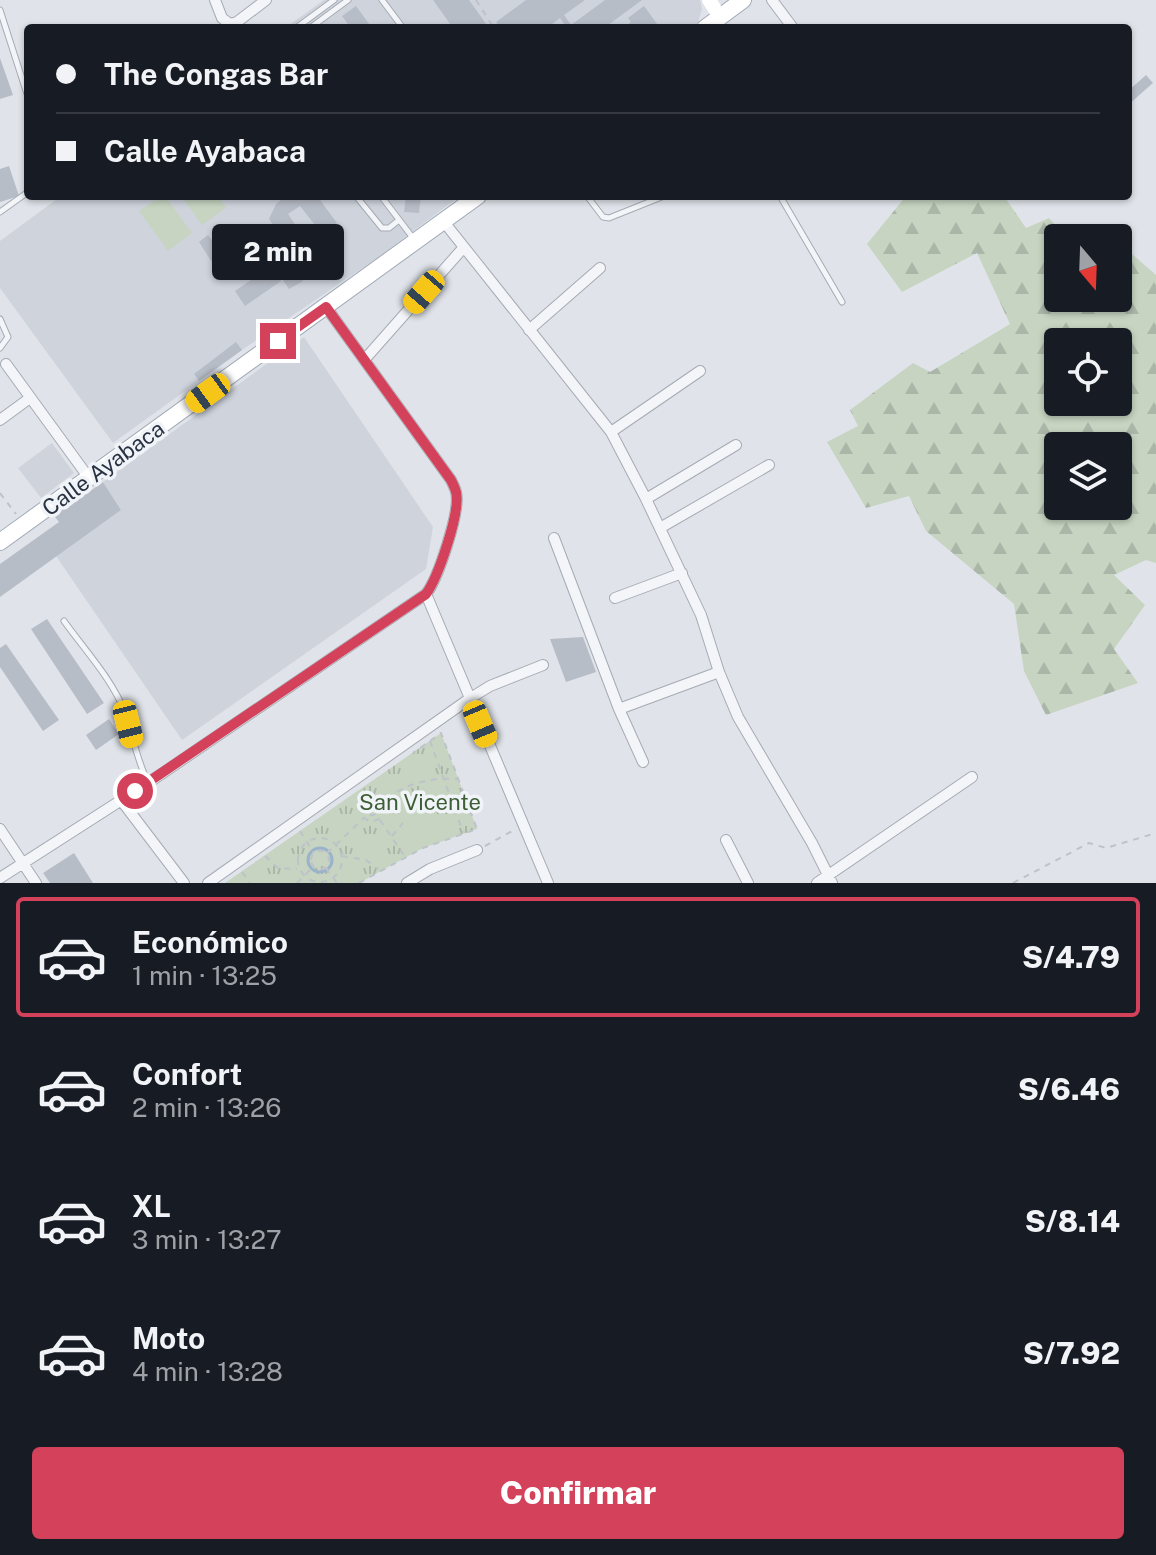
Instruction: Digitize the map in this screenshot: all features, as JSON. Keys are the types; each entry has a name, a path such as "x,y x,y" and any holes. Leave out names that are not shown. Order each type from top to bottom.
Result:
{"main road":[{"path":"710,24 743,0"},
{"name":"Calle Ayabaca","path":"0,542 473,200"}],"street":[{"path":"215,0 222,18 230,24 266,0"},
{"path":"709,0 720,17"},
{"path":"772,0 790,24"},
{"path":"444,222 611,432 682,573 738,717 812,843 830,880"},
{"path":"365,359 464,247"},
{"path":"529,330 600,268"},
{"path":"0,878 148,783 426,594 434,584 442,564 457,493 451,480 326,307"},
{"path":"6,364 89,478"},
{"path":"611,432 700,371"},
{"path":"0,420 30,398"},
{"path":"646,499 736,445"},
{"path":"660,528 769,465"},
{"path":"554,538 619,709 643,762"},
{"path":"615,598 682,573"},
{"path":"426,594 548,883"},
{"path":"208,883 469,699 490,686 543,665"},
{"path":"619,709 719,672"},
{"path":"817,883 830,880 972,777"},
{"path":"121,800 184,883"},
{"path":"0,829 36,883"},
{"path":"726,840 748,883"},
{"path":"407,883 430,869 477,850"}],"lane":[{"path":"301,24 334,0"},
{"path":"315,24 348,0"},
{"path":"382,0 400,24"},
{"path":"0,10 24,85"},
{"path":"0,212 24,195"},
{"path":"359,200 382,228 389,228 399,220"},
{"path":"386,200 416,242"},
{"path":"590,200 603,217 609,218 654,200"},
{"path":"782,200 842,302"},
{"path":"0,319 8,337 0,348"},
{"path":"64,621 117,696 139,765 148,783"}],"path":[{"path":"476,0 491,24"},
{"path":"0,493 24,525"},
{"path":"359,883 405,857 477,829 441,733 406,757"},
{"path":"430,741 464,833"},
{"path":"369,804 366,810 370,814 376,813 383,802 411,785 443,778 458,779"},
{"path":"359,790 369,804"},
{"path":"376,797 383,802 385,809 379,819 372,821 364,818 360,807 365,799 376,797"},
{"path":"435,810 452,800"},
{"path":"369,804 378,806"},
{"path":"326,854 364,818"},
{"path":"379,819 405,857"},
{"path":"391,836 403,823"},
{"path":"477,850 522,825"},
{"path":"299,830 314,854"},
{"path":"1013,883 1089,843 1106,848 1156,833"},
{"path":"324,838 337,845 342,856 341,867 333,879 317,883 304,876 299,869 298,856 307,842 324,838"},
{"path":"314,854 326,854 329,860 325,867 314,867 311,859 314,854"},
{"path":"265,855 281,869 299,869"},
{"path":"342,856 366,860 379,870"},
{"path":"297,883 314,867"},
{"path":"325,867 337,883"},
{"path":"233,877 242,871 250,883"}],"shaded area":[{"path":"324,0 700,0 702,9 696,24 291,24"},
{"path":"56,200 455,200 113,443 0,288 0,241"},
{"path":"304,337 433,527 426,569 182,740 56,556 121,510 103,482"},
{"path":"52,443 74,473 41,498 18,468"}],"green space":[{"path":"155,200 168,200 192,233 168,251 139,211"},
{"path":"184,200 221,200 226,208 202,225"},
{"path":"903,200 1007,200 1026,228 1049,218 1054,224 1044,224 1044,312 1132,312 1132,254 1156,275 1156,563 1146,560 1114,575 1145,605 1114,649 1138,683 1046,715 1024,671 1014,604 926,531 909,496 866,508 827,442 858,426 850,410 913,363 930,372 1010,324 977,253 902,292 867,244"},
{"name":"San Vicente","path":"441,733 477,829 423,848 359,883 225,883"},
{"path":"426,787 445,834 413,847 394,799"}],"building":[{"path":"433,0 469,0 486,24 450,24"},
{"path":"526,0 585,0 564,15 570,24 564,24 560,18 552,24 496,22"},
{"path":"605,0 642,0 609,24 572,24"},
{"path":"356,6 369,24 348,24 342,16"},
{"path":"644,6 657,24 629,24 631,22 628,18"},
{"path":"0,58 13,95 0,99"},
{"path":"1146,75 1153,83 1132,101 1132,87"},
{"path":"9,166 19,196 0,202 0,169"},
{"path":"281,200 320,200 337,223 322,234 300,206 288,214 305,239 301,241 307,251 296,259 269,219"},
{"path":"406,200 421,200 419,213 404,212"},
{"path":"208,235 228,262 217,270 199,242"},
{"path":"285,255 303,281 289,289 272,264"},
{"path":"271,266 281,281 245,306 235,291"},
{"path":"236,342 242,350 199,381 194,374"},
{"path":"103,482 121,510 0,597 0,564 59,522 52,513 65,504 68,507"},
{"path":"47,619 104,703 87,714 31,629"},
{"path":"583,637 596,672 566,682 550,639"},
{"path":"6,644 59,720 43,731 0,667 0,648"},
{"path":"109,719 119,734 96,750 86,735"},
{"path":"74,853 93,883 50,883 43,873"}],"waterway":[{"path":"320,848 329,851 332,860 329,869 320,872 311,869 308,860 311,851 320,848"}],"route":[{"path":"135,791 426,594 442,564 457,493 451,480 365,359 326,307 278,341"}]}
